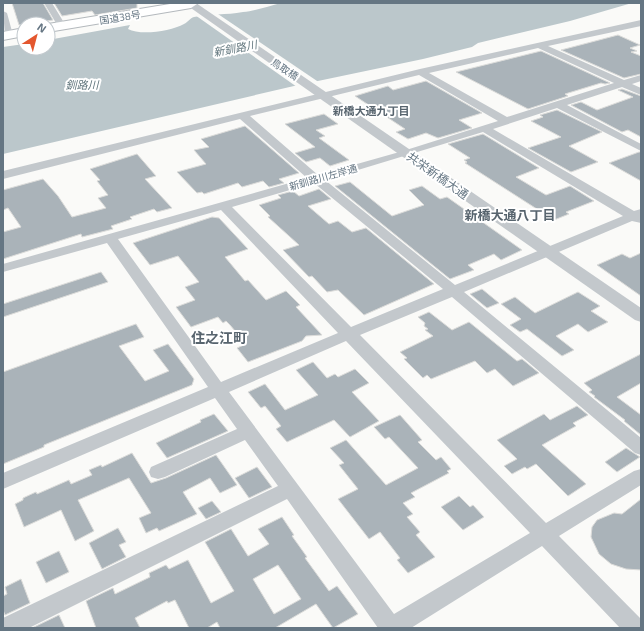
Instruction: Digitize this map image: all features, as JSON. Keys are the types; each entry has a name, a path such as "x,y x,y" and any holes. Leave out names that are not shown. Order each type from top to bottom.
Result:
{"highway":[{"name":"国道38号","path":"56,27 194,5"},
{"path":"6,35 16,33"}],"street":[{"path":"48,3 62,26"},
{"name":"鳥取橋","path":"194,5 319,92"},
{"path":"3,13 6,35"},
{"path":"3,175 243,116 319,92 420,72 641,23"},
{"path":"538,45 641,92"},
{"path":"420,72 506,121"},
{"name":"新釧路川左岸通","path":"3,268 407,153 641,78"},
{"name":"共栄新橋大通","path":"319,92 641,316"},
{"path":"557,104 641,148"},
{"path":"243,116 316,179 453,290 641,448"},
{"path":"485,129 638,217"},
{"path":"223,205 635,628"},
{"path":"3,481 453,290 638,217"},
{"path":"110,238 178,337 291,488 391,628 641,476"},
{"path":"158,472 249,431"},
{"path":"6,628 291,488"}],"water":[{"name":"釧路川","path":"281,3 632,3 570,21 478,43 472,47 423,59 294,86 3,154 3,47 16,45 16,56 56,56 56,39 130,25 128,29 134,31 164,31 178,27 194,17 257,10"}],"pier":[{"path":"215,12 320,83 297,87 195,15"}],"building":[{"path":"12,3 43,3 51,16 16,16"},
{"path":"54,3 137,3 137,8 95,15 92,11 62,16"},
{"path":"618,35 640,45 630,48 637,51 631,52 641,56 641,74 624,78 561,50"},
{"path":"541,51 610,83 601,83 565,94 568,96 528,109 456,72"},
{"path":"426,81 482,113 459,120 472,128 438,138 426,133 408,139 396,132 405,129 355,96 388,86 393,90"},
{"path":"622,89 641,96 641,137 628,130 622,132 571,105 581,102 597,110 633,97 618,90"},
{"path":"557,110 602,132 569,146 598,162 571,172 528,148 561,137 531,121 543,117 540,115"},
{"path":"324,114 338,124 316,130 325,136 319,138 349,160 330,166 320,158 306,162 295,153 315,147 285,124"},
{"path":"245,126 299,173 279,179 284,183 269,187 263,181 242,187 238,183 204,194 202,192 197,193 177,172 206,164 194,150 209,147 201,139"},
{"path":"483,134 539,168 516,177 546,195 570,186 594,201 566,212 569,214 554,220 465,163 467,162 464,160 470,158 448,144"},
{"path":"641,152 641,181 609,163"},
{"path":"137,154 156,176 145,179 172,208 157,212 154,209 130,217 132,219 111,226 113,229 82,237 81,234 3,259 3,232 21,227 8,208 3,210 3,190 43,179 58,196 72,217 106,208 98,198 108,195 97,181 100,180 90,169"},
{"path":"350,182 392,216 424,205 409,190 422,186 440,199 447,197 522,250 501,260 494,254 468,265 474,270 450,279 335,186"},
{"path":"319,189 331,199 308,206 329,224 338,221 352,232 366,228 434,284 364,315 338,290 327,292 312,276 309,277 283,250 299,245 268,217 270,216 259,205 281,198 278,195 293,191 299,196"},
{"path":"212,217 219,218 248,249 225,257 245,281 248,280 266,300 286,291 300,305 296,307 322,335 306,336 302,341 248,362 237,348 246,344 226,321 223,323 218,317 191,327 176,307 195,300 185,287 199,282 178,256 150,265 133,243"},
{"path":"641,253 641,296 597,265 622,254 630,258"},
{"path":"101,272 108,282 3,317 3,304"},
{"path":"482,289 499,303 487,308 470,294"},
{"path":"578,292 600,306 591,311 608,322 588,332 578,324 556,336 574,350 562,356 527,329 520,332 510,325 521,319 501,304 515,297 535,313"},
{"path":"429,312 452,330 469,322 517,361 522,359 539,373 513,386 495,369 487,373 475,361 431,379 427,375 423,378 404,359 407,358 400,352 433,336 425,330 428,329 424,326 425,323 418,317"},
{"path":"136,324 144,337 119,346 145,381 169,371 153,350 168,344 194,379 192,385 44,445 44,447 3,464 3,372"},
{"path":"641,354 641,383 617,397 641,415 641,435 624,421 625,420 594,397 595,396 589,392 592,390 584,383"},
{"path":"313,362 327,378 335,374 338,377 355,369 369,383 352,392 379,421 350,437 334,420 287,442 276,429 281,426 265,406 261,408 248,392 265,384 285,410 318,395 296,370"},
{"path":"577,406 588,415 573,423 576,426 542,445 586,484 568,496 536,464 527,469 525,467 512,474 504,466 517,459 497,440 544,414 550,420"},
{"path":"214,414 228,431 167,458 156,443 201,422 200,420"},
{"path":"400,415 422,440 418,442 436,460 441,457 451,469 447,471 449,473 411,493 415,497 403,503 413,514 407,517 420,532 416,535 435,557 408,573 397,560 400,558 380,532 369,539 338,499 358,489 339,465 344,463 330,448 346,440 386,485 418,468 389,437 385,439 374,427"},
{"path":"626,448 640,457 617,472 605,462"},
{"path":"132,453 151,483 166,478 216,455 237,485 220,493 210,478 183,492 197,514 159,531 157,528 146,533 139,518 151,513 129,478 78,500 94,531 75,541 61,510 24,527 15,504 23,500 23,498 36,492 37,494 69,480 71,484 92,475 89,470 101,465 102,467"},
{"path":"257,467 272,487 249,498 235,478"},
{"path":"459,496 470,507 473,505 484,517 463,530 441,507"},
{"path":"641,499 641,570 626,569 611,564 599,554 591,537 592,527 597,520 614,513 622,514"},
{"path":"212,501 221,512 206,519 198,508"},
{"path":"282,517 294,535 292,536 307,557 305,558 329,591 337,586 358,614 333,628 316,604 275,628 220,628 217,622 207,628 189,628 175,600 168,603 167,601 135,618 140,628 96,628 86,601 113,588 115,594 150,577 149,573 166,565 169,569 188,560 211,603 234,591 205,542 231,529 248,556 269,544 258,529","holes":["278,565 301,599 274,614 253,579"]},
{"path":"118,528 126,542 119,545 126,557 102,569 89,543"},
{"path":"59,551 69,572 46,583 36,562"},
{"path":"21,579 30,603 5,615 3,610 3,596 7,594 5,587"},
{"path":"59,615 65,628 32,628"}],"district":[{"name":"新橋大通九丁目","path":"371,110"},
{"name":"新橋大通八丁目","path":"510,215"},
{"name":"住之江町","path":"219,337"}],"water label":[{"name":"新釧路川","path":"235,48"}]}
